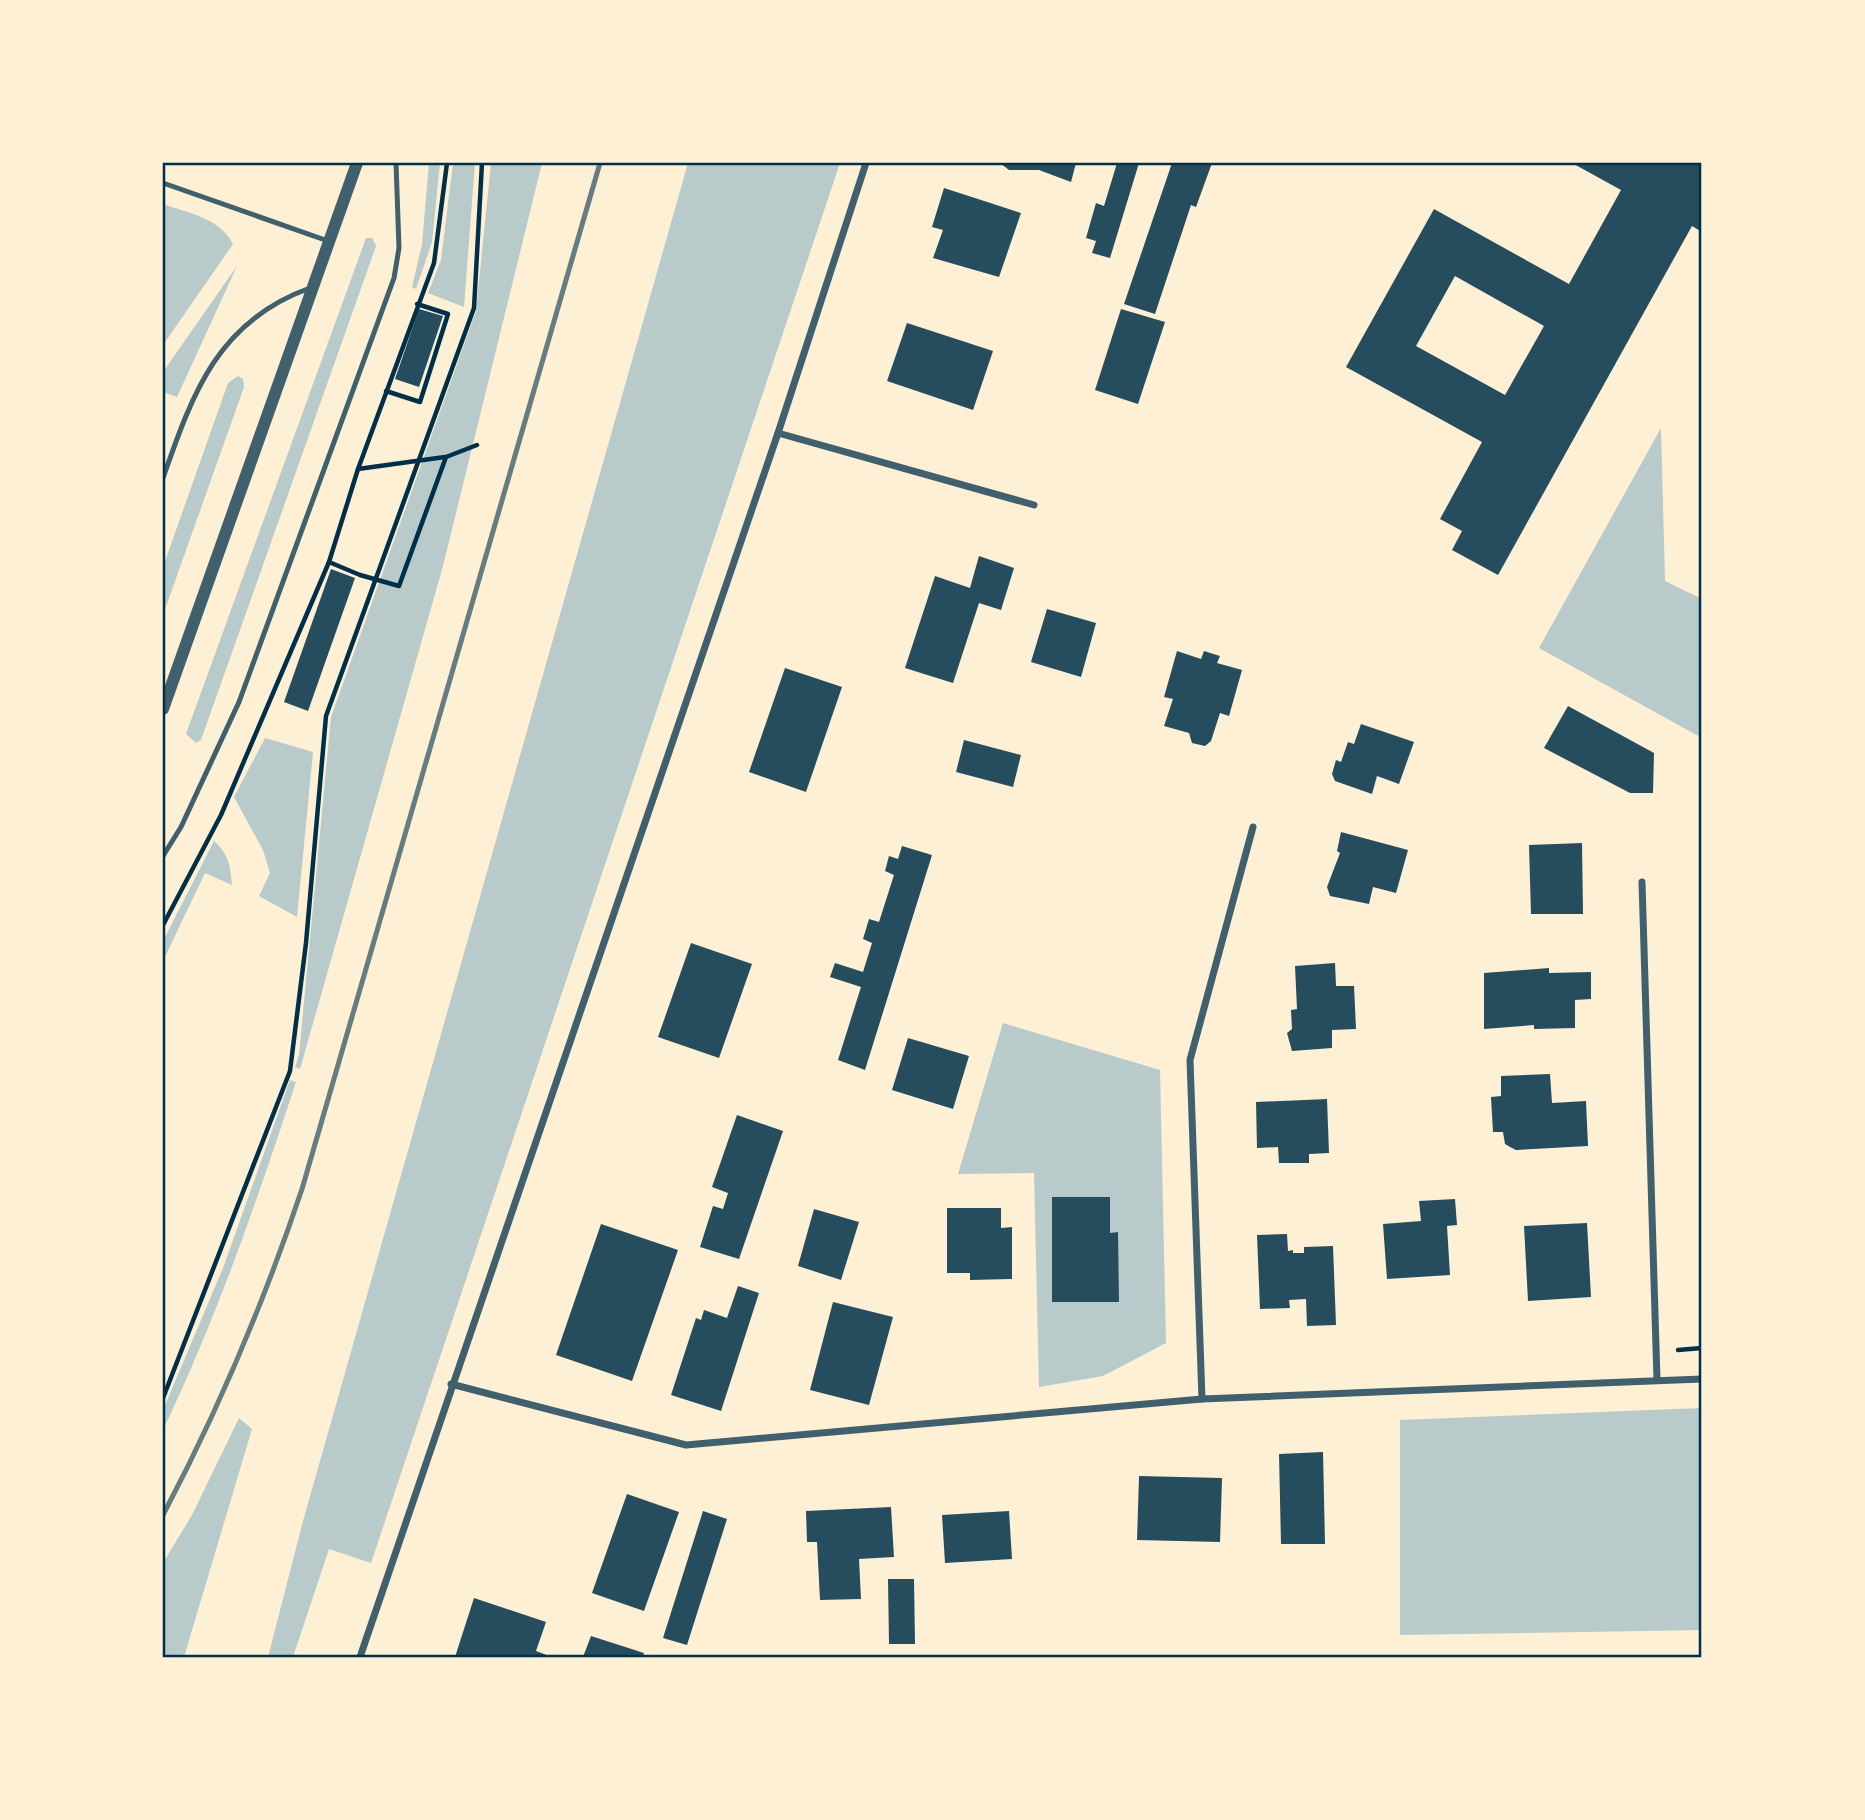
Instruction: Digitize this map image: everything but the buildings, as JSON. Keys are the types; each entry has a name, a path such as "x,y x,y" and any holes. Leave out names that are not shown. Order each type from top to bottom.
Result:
{"street":[{"path":"163,709 357,163"},
{"path":"360,1657 451,1384 778,433 866,163"},
{"path":"778,433 1034,505"},
{"path":"1202,1399 1190,1060 1253,827"},
{"path":"1642,882 1657,1380"},
{"path":"451,1384 686,1445 1202,1399 1702,1378"}],"lane":[{"path":"163,856 181,827 239,702 394,278 399,248 396,163"},
{"path":"163,183 329,242"},
{"path":"163,478 195,394 222,348 258,313 284,297 313,287"}],"path":[{"path":"163,925 236,782 329,562 358,469 434,263 447,163"},
{"path":"163,1398 292,1062 326,716 474,308 481,163"},
{"path":"386,391 420,402 448,314 417,304"},
{"path":"358,469 446,457 477,445"},
{"path":"329,562 399,586 446,457"}],"shaded area":[{"path":"429,163 440,163 432,242 416,289 412,287 422,244"},
{"path":"453,163 475,163 464,307 428,293 441,260"},
{"path":"491,163 542,163 443,566 300,1069 295,1067 299,1055 331,717 476,311"},
{"path":"688,163 840,163 371,1563 329,1549 293,1657 268,1657 303,1521"},
{"path":"163,204 212,222 233,244 163,345"},
{"path":"366,238 372,238 376,246 201,740 196,743 186,734"},
{"path":"237,266 177,397 163,392 163,372"},
{"path":"238,376 243,379 244,387 163,615 163,567 228,383"},
{"path":"1661,428 1665,581 1702,599 1702,738 1539,648"},
{"path":"265,738 313,752 297,917 259,896 270,873 263,850 234,797"},
{"path":"214,841 228,861 232,885 205,873 163,961 163,941"},
{"path":"1003,1023 1160,1070 1166,1343 1103,1376 1039,1387 1034,1173 958,1174"},
{"path":"290,1080 296,1082 251,1215 219,1302 163,1430 163,1410 223,1268"},
{"path":"1702,1408 1702,1630 1400,1635 1400,1420"},
{"path":"239,1418 252,1429 184,1657 163,1657 163,1563 192,1515"}],"railway":[{"path":"163,1515 239,1355 302,1189 600,163"}]}
